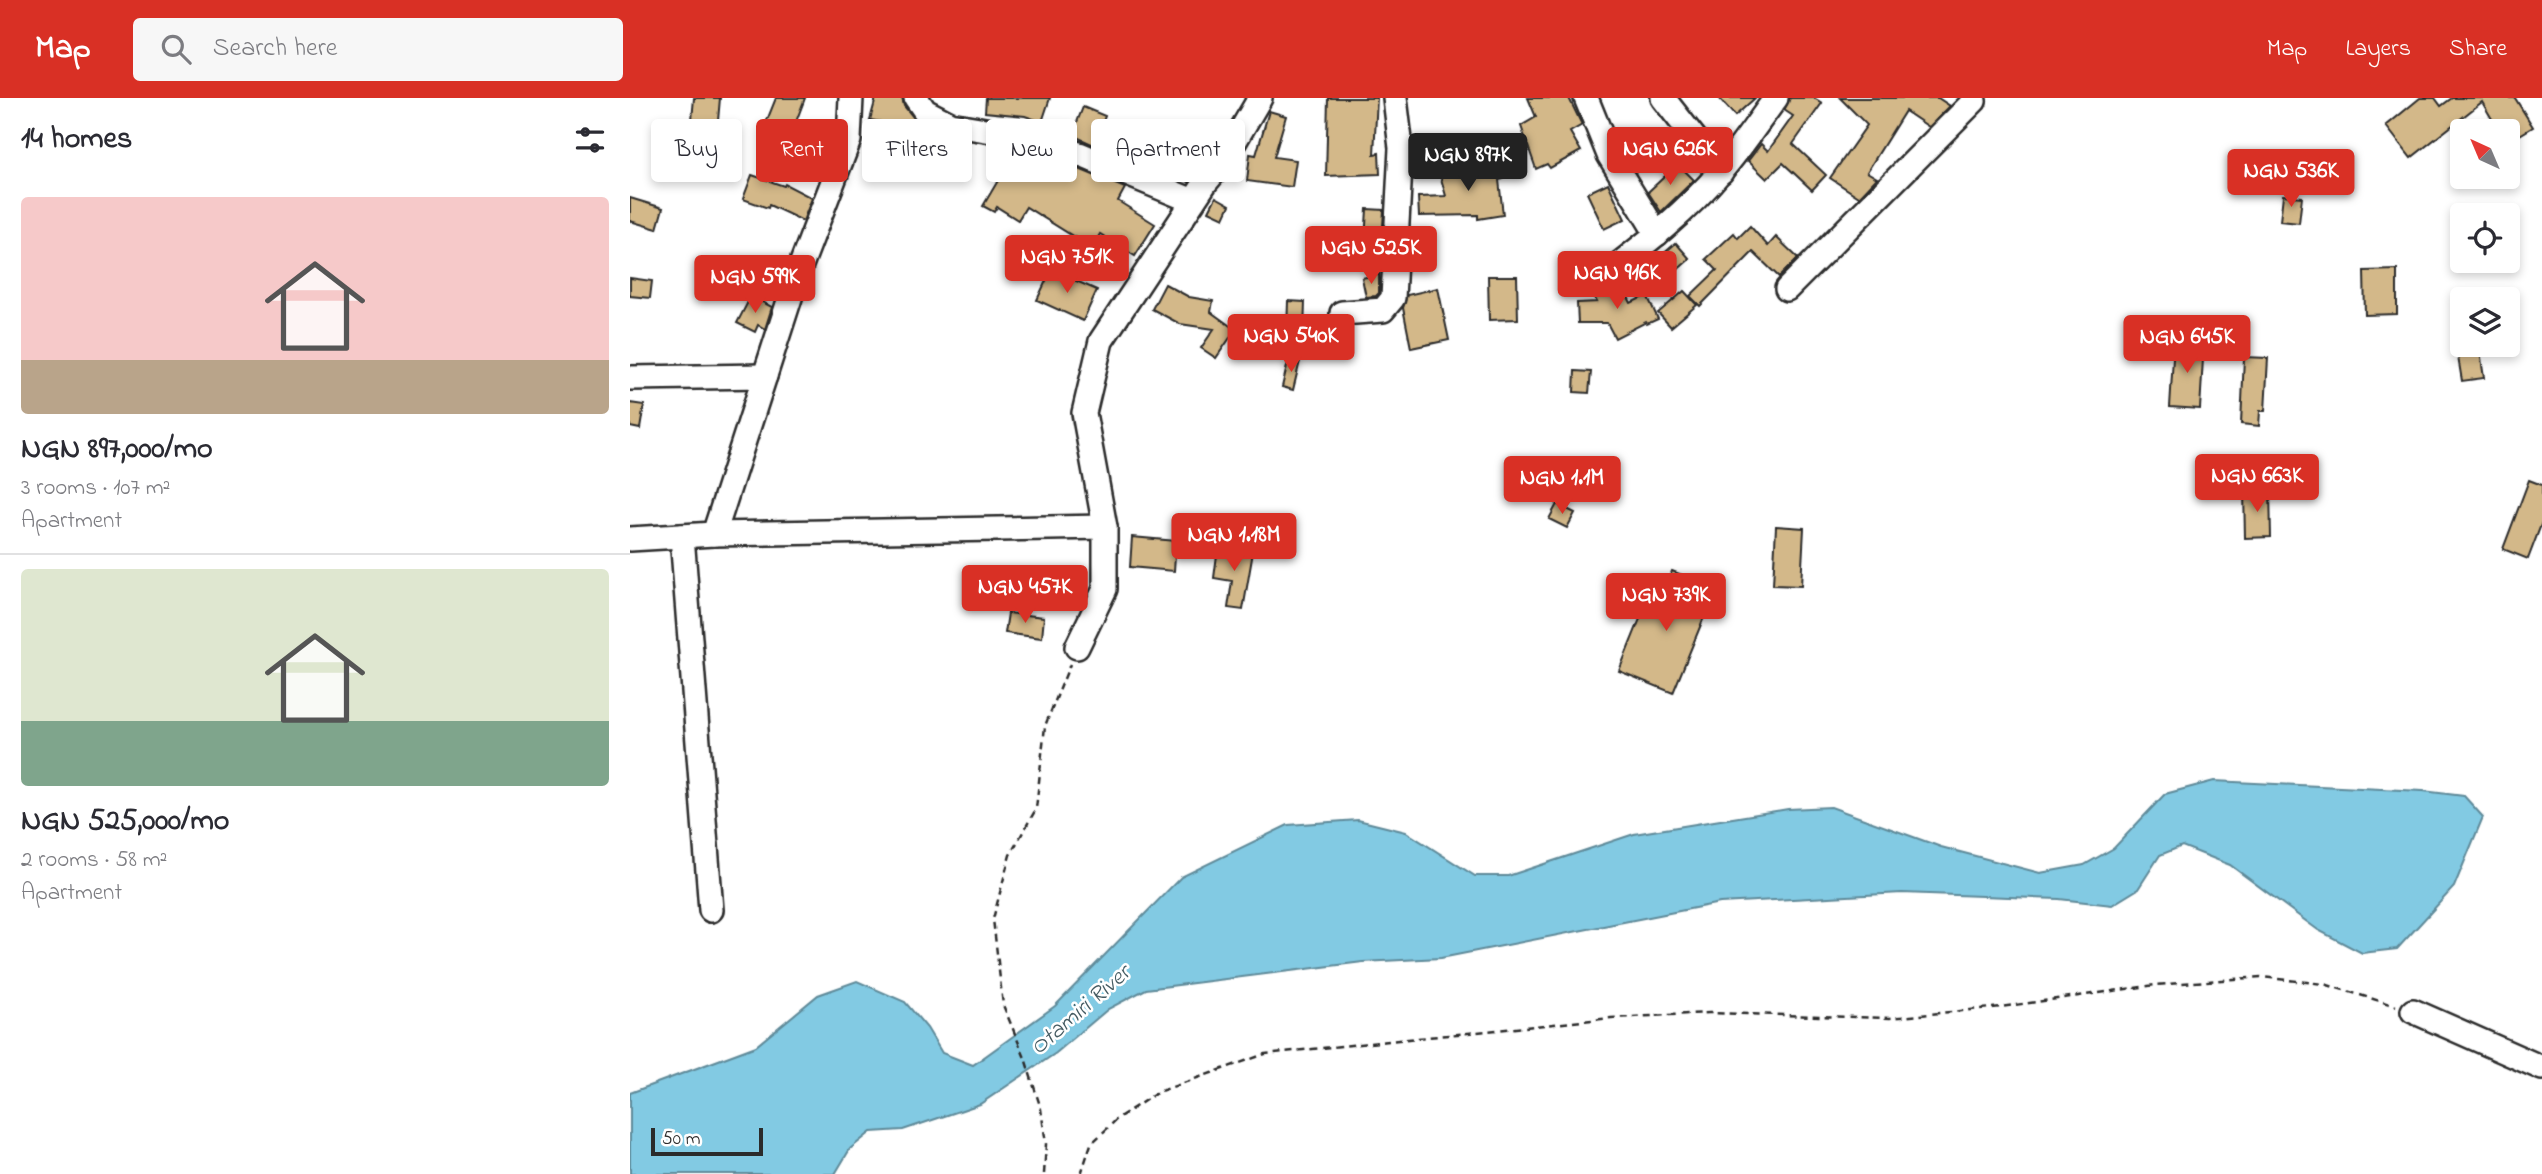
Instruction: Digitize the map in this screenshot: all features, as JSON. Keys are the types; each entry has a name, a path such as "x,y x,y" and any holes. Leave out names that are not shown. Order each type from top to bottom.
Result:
{"street":[{"path":"714,534 799,273 849,140 851,98"},
{"path":"916,98 925,111 950,124 1015,135 1079,154 1194,201"},
{"path":"1077,647 1105,589 1105,527 1084,413 1101,341 1222,163 1260,98"},
{"path":"1342,313 1383,310 1393,298 1401,148 1395,98"},
{"path":"1586,98 1609,155 1657,234"},
{"path":"1662,98 1721,172"},
{"path":"1596,282 1657,234 1721,172 1776,98"},
{"path":"1787,289 1965,110 1973,98"},
{"path":"630,378 765,376"},
{"path":"630,539 714,534 1105,527"},
{"path":"682,536 712,910"},
{"path":"2413,1010 2542,1068"}],"path":[{"path":"1044,1174 1046,1144 1041,1110 1025,1058 1003,1005 993,919 1010,855 1035,809 1045,726 1077,647"},
{"path":"1081,1174 1091,1144 1118,1118 1158,1092 1265,1054 1611,1018 1709,1013 1890,1018 2001,1007 2155,985 2261,977 2324,984 2413,1010"}],"water":[{"name":"Otamiri River","path":"2214,781 2423,791 2464,796 2483,817 2454,887 2397,949 2362,953 2318,930 2230,865 2182,846 2160,855 2138,889 2112,905 2059,899 1902,893 1720,903 1441,958 1363,962 1146,989 1108,1009 1056,1053 980,1104 903,1130 871,1132 850,1149 835,1174 630,1174 630,1093 756,1046 818,995 857,981 905,1002 927,1028 942,1053 973,1065 1055,1006 1181,877 1288,825 1358,820 1406,832 1475,876 1508,876 1634,834 1788,809 1831,807 1941,847 2040,873 2084,865 2114,848 2165,794"}],"building":[{"path":"694,98 720,98 718,119 692,119"},
{"path":"776,98 805,98 797,119 768,119"},
{"path":"876,98 902,98 904,106 915,119 870,119"},
{"path":"986,98 1050,98 1043,119 985,112"},
{"path":"1328,98 1377,98 1374,154 1379,153 1380,174 1326,176"},
{"path":"1528,98 1569,98 1582,125 1570,132 1581,151 1550,168 1547,164 1536,169 1521,126 1536,117"},
{"path":"1719,98 1755,98 1735,116"},
{"path":"1790,98 1814,98 1822,103 1793,144 1826,175 1812,190 1783,163 1767,179 1748,161 1761,144 1768,151 1793,116 1784,110"},
{"path":"1840,98 1938,98 1950,106 1929,127 1905,111 1867,172 1877,178 1859,197 1830,178 1867,125"},
{"path":"2420,98 2435,98 2441,106 2452,98 2515,98 2533,127 2520,135 2520,119 2492,119 2482,102 2460,119 2450,119 2450,127 2411,158 2386,126"},
{"path":"1083,107 1105,116 1104,119 1091,119 1091,144 1077,137 1077,122"},
{"path":"1269,111 1286,116 1274,157 1296,160 1292,187 1247,181 1250,154 1256,155"},
{"path":"1498,159 1503,179 1499,180 1503,215 1478,219 1478,215 1419,216 1418,197 1446,196 1440,175"},
{"path":"1678,164 1694,180 1661,212 1648,192"},
{"path":"1077,168 1091,174 1091,182 1110,182 1125,188 1118,201 1155,224 1135,256 1100,234 1092,248 1026,207 1018,220 997,207 994,212 983,206 997,182 1077,182"},
{"path":"752,175 756,176 756,182 785,184 812,198 803,221 769,205 768,208 743,199"},
{"path":"1608,183 1625,219 1604,229 1587,193"},
{"path":"2283,195 2302,197 2299,223 2280,221"},
{"path":"1216,197 1230,205 1224,218 1209,211"},
{"path":"630,198 663,208 657,229 630,221"},
{"path":"1367,209 1384,210 1382,242 1365,241"},
{"path":"1750,226 1768,246 1776,237 1798,258 1779,277 1753,252 1700,306 1690,296 1717,270 1706,259 1734,233 1738,238"},
{"path":"1676,243 1690,259 1676,271 1662,255"},
{"path":"1051,270 1097,290 1083,321 1037,300"},
{"path":"2397,270 2397,314 2365,315 2364,271"},
{"path":"1379,274 1379,293 1366,297 1362,278"},
{"path":"1488,276 1517,276 1518,319 1489,320"},
{"path":"630,278 652,281 650,298 630,296"},
{"path":"1620,281 1631,303 1647,295 1658,319 1647,324 1646,322 1615,338 1607,323 1578,323 1577,303 1597,302 1593,295 1604,293"},
{"path":"1165,284 1189,297 1213,301 1211,312 1240,333 1234,332 1216,358 1201,348 1214,329 1180,324 1152,309"},
{"path":"1438,288 1449,340 1411,348 1403,308 1407,295"},
{"path":"1684,291 1697,305 1671,327 1658,313"},
{"path":"751,296 772,307 765,329 758,325 755,332 737,323"},
{"path":"1288,301 1305,302 1304,331 1287,331"},
{"path":"2174,341 2204,342 2200,409 2170,407"},
{"path":"2244,357 2268,358 2265,411 2260,411 2259,426 2241,424"},
{"path":"2458,357 2481,357 2484,378 2462,381"},
{"path":"1289,358 1300,361 1293,390 1282,387"},
{"path":"1575,371 1591,372 1589,393 1574,392"},
{"path":"630,403 644,405 640,429 630,427"},
{"path":"2529,480 2542,485 2542,522 2528,559 2503,549"},
{"path":"2270,489 2271,537 2245,538 2244,490"},
{"path":"1557,504 1575,513 1567,528 1549,519"},
{"path":"1776,526 1804,528 1801,586 1773,585"},
{"path":"1132,537 1176,541 1174,571 1130,567"},
{"path":"1218,547 1253,552 1243,610 1228,608 1232,581 1214,578"},
{"path":"1672,571 1700,582 1694,598 1709,605 1673,693 1619,671 1654,584 1665,589"},
{"path":"1008,613 1044,617 1042,638 1005,633"}]}
